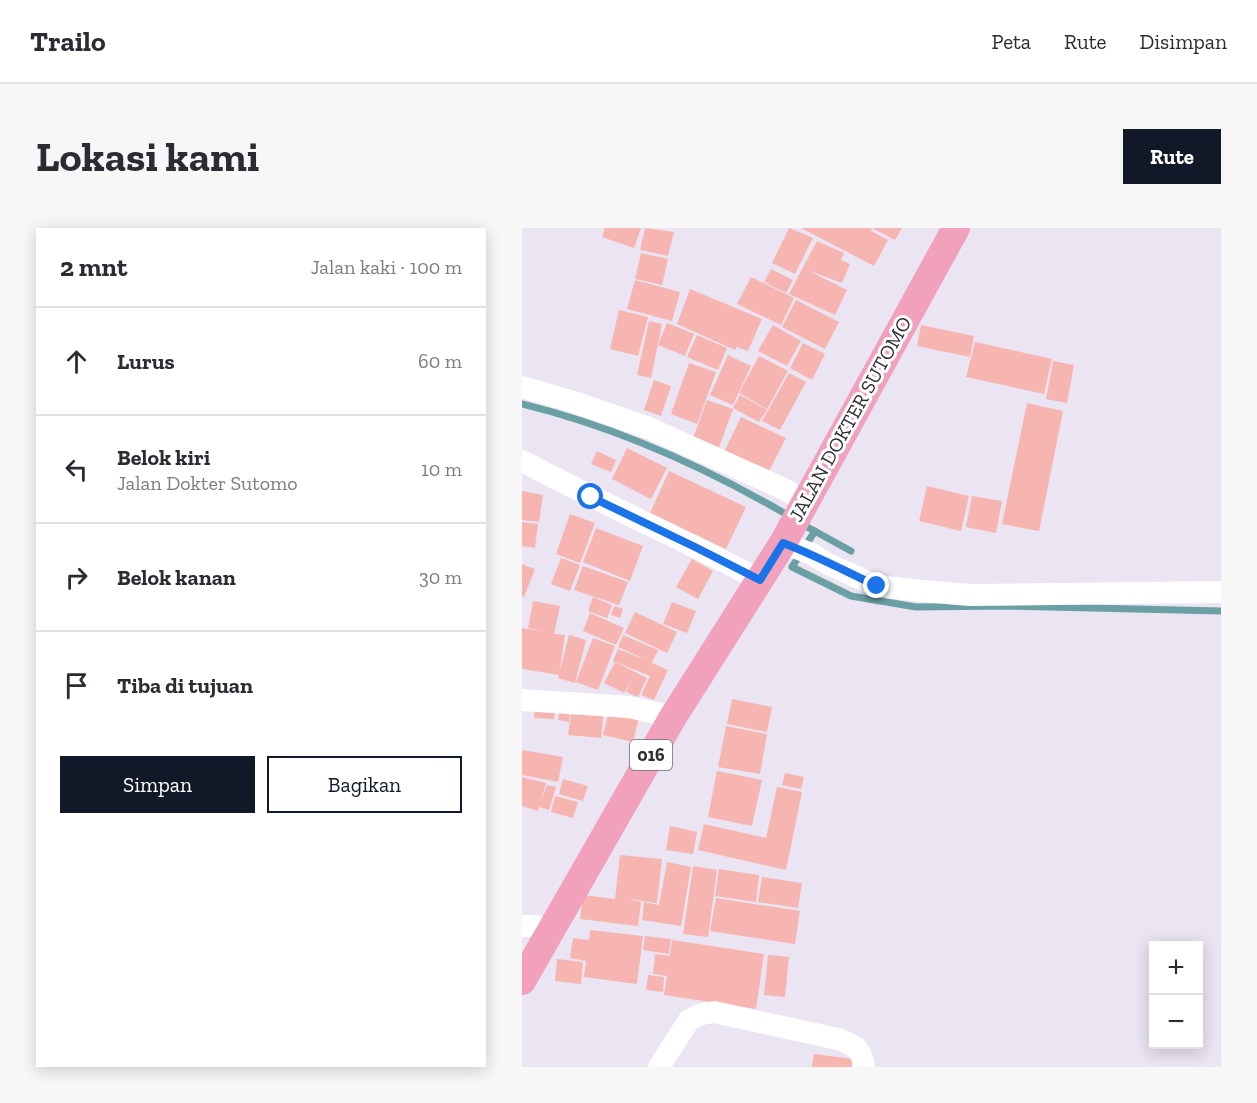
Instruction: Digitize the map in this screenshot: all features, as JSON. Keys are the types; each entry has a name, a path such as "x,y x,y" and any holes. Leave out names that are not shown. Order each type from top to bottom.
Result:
{"main road":[{"name":"JALAN DOKTER SUTOMO","path":"522,981 673,717 760,580 797,531 956,228"}],"street":[{"path":"522,387 649,428 786,490 797,531 828,564 877,586 970,595 1221,592"},
{"path":"522,461 760,580"},
{"path":"522,699 629,707 673,717"},
{"path":"522,926 536,926 551,930"},
{"path":"659,1067 690,1020 702,1014 714,1012 838,1039 855,1046 861,1053 864,1067"}],"building":[{"path":"605,228 641,228 634,248 602,237"},
{"path":"645,228 674,232 668,256 640,250"},
{"path":"789,228 813,238 795,274 772,263"},
{"path":"801,228 872,228 871,231 888,240 874,266"},
{"path":"872,228 902,228 895,240"},
{"path":"817,241 844,253 841,260 850,264 842,283 807,270 847,290 835,315 789,294"},
{"path":"641,253 668,259 662,285 635,279"},
{"path":"771,269 793,280 786,293 764,282"},
{"path":"751,277 794,298 781,325 737,304"},
{"path":"635,280 680,292 672,321 627,309"},
{"path":"690,289 762,319 748,351 737,347 735,350 677,324"},
{"path":"796,300 839,322 825,349 782,327"},
{"path":"619,310 648,317 638,356 610,349"},
{"path":"649,321 662,324 651,378 637,375"},
{"path":"667,323 694,334 685,356 658,345"},
{"path":"773,325 801,341 787,366 758,351"},
{"path":"921,325 974,336 970,357 917,346"},
{"path":"697,335 727,348 718,370 687,357"},
{"path":"975,342 1052,359 1044,394 966,377"},
{"path":"803,343 825,354 812,380 790,368"},
{"path":"728,355 751,366 733,405 710,395"},
{"path":"759,356 788,371 767,409 739,393"},
{"path":"1053,361 1074,365 1067,403 1046,399"},
{"path":"689,363 716,372 697,424 671,414"},
{"path":"789,373 806,382 780,430 762,421"},
{"path":"654,380 671,386 661,416 644,410"},
{"path":"740,395 767,410 759,422 733,408"},
{"path":"707,400 733,409 717,453 691,444"},
{"path":"1027,403 1063,411 1039,531 1002,524"},
{"path":"741,417 786,438 768,473 724,452"},
{"path":"627,448 667,468 651,499 612,479"},
{"path":"597,451 616,460 611,472 591,464"},
{"path":"669,471 746,507 726,549 650,513"},
{"path":"927,486 969,496 961,531 919,521"},
{"path":"522,491 543,495 539,522 522,520"},
{"path":"972,496 1002,501 996,533 966,527"},
{"path":"570,514 595,523 580,563 556,554"},
{"path":"522,522 538,524 535,548 522,546"},
{"path":"596,528 643,546 630,581 583,562"},
{"path":"561,558 580,565 570,591 551,584"},
{"path":"692,559 713,571 698,599 676,587"},
{"path":"522,564 535,569 524,597 522,596"},
{"path":"583,566 628,582 619,605 574,590"},
{"path":"593,597 612,605 607,618 588,611"},
{"path":"533,601 560,606 554,634 565,635 559,675 522,669 522,628 548,632 528,628"},
{"path":"672,602 696,611 687,633 663,624"},
{"path":"614,606 623,609 620,618 611,615"},
{"path":"635,612 677,632 667,653 625,633"},
{"path":"590,613 624,628 616,645 583,631"},
{"path":"569,635 586,640 575,683 558,678"},
{"path":"623,635 658,650 652,663 668,670 654,700 641,695 650,676 613,661 618,649 649,661 618,647"},
{"path":"593,638 615,646 598,690 576,682"},
{"path":"615,662 647,678 638,697 626,692 633,677 624,693 604,683"},
{"path":"732,699 772,707 767,732 727,724"},
{"path":"535,702 556,704 554,719 534,718"},
{"path":"560,706 570,707 569,722 558,720"},
{"path":"572,706 604,709 601,738 568,735"},
{"path":"609,711 639,718 633,742 603,735"},
{"path":"726,726 767,734 760,774 718,767"},
{"path":"522,750 563,757 558,782 522,775"},
{"path":"717,771 762,780 752,826 708,817"},
{"path":"785,773 804,777 801,789 782,785"},
{"path":"522,777 546,783 541,802 547,785 556,787 549,810 539,807 538,811 522,806"},
{"path":"563,779 588,786 583,801 559,794"},
{"path":"777,787 802,792 786,870 698,850 704,824 766,838"},
{"path":"555,796 578,802 573,818 551,812"},
{"path":"670,826 697,832 693,854 666,850"},
{"path":"620,855 662,859 657,903 628,899 641,902 638,926 580,919 583,895 615,899"},
{"path":"667,862 691,867 681,926 642,920 644,902 659,905"},
{"path":"693,866 717,870 708,937 683,934"},
{"path":"719,869 759,875 756,902 715,896"},
{"path":"762,877 802,883 798,908 758,902"},
{"path":"716,898 800,911 795,944 710,931"},
{"path":"590,930 643,936 637,984 584,977 586,961 570,958 573,938 589,940"},
{"path":"645,936 671,939 669,954 643,950"},
{"path":"672,940 764,954 756,1009 664,995 667,976 653,974 655,954 670,956"},
{"path":"768,955 789,957 785,997 764,995"},
{"path":"557,959 583,962 581,984 555,981"},
{"path":"648,975 664,977 663,992 646,990"},
{"path":"814,1054 854,1059 852,1067 812,1067"}],"waterway":[{"path":"522,404 592,424 660,451 727,482 791,517"},
{"path":"800,523 851,551"},
{"path":"815,531 792,567 851,596 916,607 1007,606 1221,611"}],"route":[{"path":"591,497 760,580 783,543 812,554 828,564 877,586"}]}
